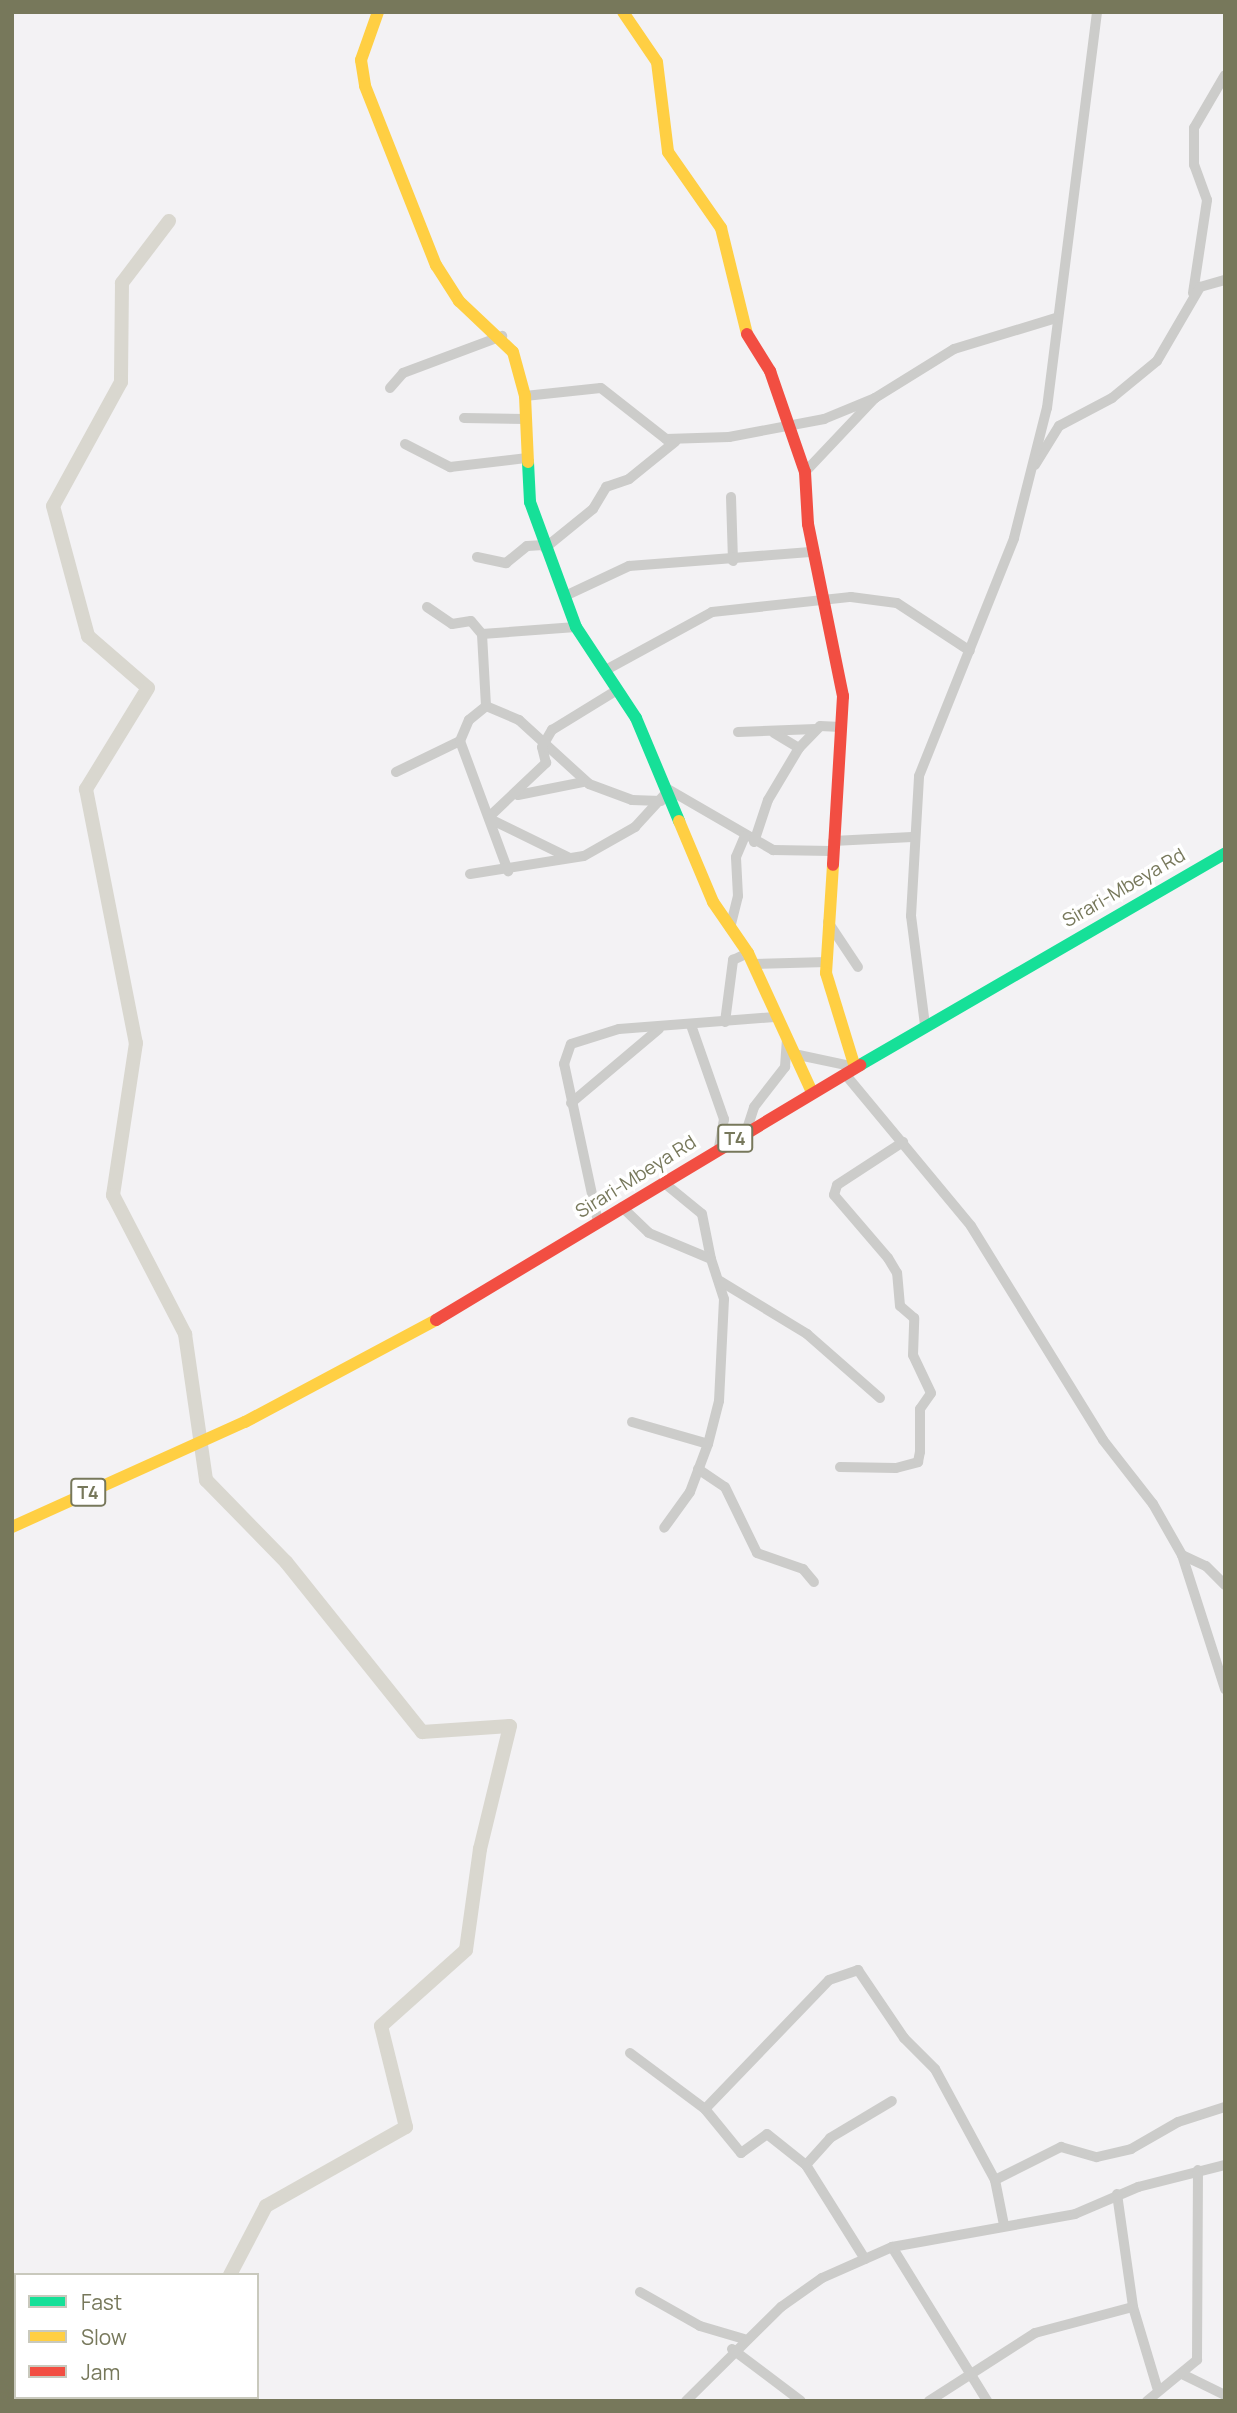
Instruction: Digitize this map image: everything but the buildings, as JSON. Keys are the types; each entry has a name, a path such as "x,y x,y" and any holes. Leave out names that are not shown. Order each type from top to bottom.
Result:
{"main road":[{"path":"378,12 361,60 365,86 441,274 468,310 502,336 525,396 530,502 544,547 576,627 617,690 730,928 751,959 775,1017 812,1092"},
{"path":"624,12 657,62 668,152 720,228 750,346 771,371 804,472 813,552 843,696 827,962 835,1016 850,1070"},
{"name":"Sirari-Mbeya Rd","path":"12,1527 245,1422 407,1338 598,1225 622,1207 719,1147 1225,853"}],"street":[{"path":"925,1025 911,916 912,838 928,750 1014,538 1047,408 1056,318 1097,12"},
{"path":"1029,475 1059,426 1112,398 1157,361 1193,295 1207,200 1194,165 1194,128 1225,75"},
{"path":"1193,295 1225,281"},
{"path":"525,396 601,387 657,435 676,441 790,427 876,398 954,349 1056,318"},
{"path":"390,388 408,371 502,336"},
{"path":"804,472 876,398"},
{"path":"464,418 527,419"},
{"path":"477,557 506,563 527,546 544,547 593,509 606,487 629,479 676,441"},
{"path":"405,444 450,467 527,458"},
{"path":"731,497 733,561"},
{"path":"565,596 629,566 733,561 813,552"},
{"path":"604,671 712,612 825,601 890,600 970,652"},
{"path":"427,607 452,624 471,621 482,634 486,706"},
{"path":"482,634 576,627"},
{"path":"544,743 579,708 617,690"},
{"path":"486,706 519,720 583,782 622,797 665,794 774,850 912,838"},
{"path":"396,772 460,741 469,720 486,706"},
{"path":"738,733 841,727"},
{"path":"730,928 738,896 736,857 750,839 768,800 799,748 816,729"},
{"path":"774,733 799,748"},
{"path":"460,741 508,871"},
{"path":"490,818 518,795 546,763 544,743"},
{"path":"518,795 583,782"},
{"path":"470,874 508,871 572,859 635,827 665,794"},
{"path":"490,818 572,859"},
{"path":"828,921 858,967"},
{"path":"725,1022 733,960 827,962"},
{"path":"598,1225 564,1064 571,1044 619,1029 775,1017"},
{"path":"691,1025 724,1119 719,1147"},
{"path":"571,1102 659,1028"},
{"path":"746,1132 754,1107 785,1067 787,1041"},
{"path":"794,1054 850,1070 903,1142 971,1226 1182,1555 1225,1689"},
{"path":"840,1467 896,1468 918,1462 920,1452 920,1409 931,1393 913,1355 914,1318 900,1306 897,1273 888,1258 834,1195 837,1185 903,1142"},
{"path":"663,1182 702,1214 711,1259 720,1280 723,1367 708,1444 698,1469 664,1528"},
{"path":"622,1207 649,1233 711,1259"},
{"path":"720,1280 807,1334 880,1398"},
{"path":"632,1422 708,1444"},
{"path":"698,1469 725,1487 757,1553 803,1569 814,1582"},
{"path":"1182,1555 1206,1566 1225,1585"},
{"path":"705,2109 820,1988 846,1970 858,1970 904,2038 935,2069 995,2180 1004,2225"},
{"path":"630,2053 705,2109 741,2153 767,2134 806,2165 865,2259"},
{"path":"806,2165 830,2138 892,2101"},
{"path":"995,2180 1061,2147 1076,2155 1108,2154 1225,2107"},
{"path":"686,2401 732,2349 822,2278 892,2247 1074,2214 1117,2194 1198,2170 1225,2165"},
{"path":"1147,2401 1157,2387 1184,2375 1197,2360 1198,2170"},
{"path":"1117,2194 1133,2307 1157,2387"},
{"path":"892,2247 965,2375 987,2401"},
{"path":"640,2292 700,2326 744,2339"},
{"path":"929,2401 965,2375 1035,2333 1133,2307"},
{"path":"732,2349 801,2401"},
{"path":"1184,2375 1225,2395"}],"waterway":[{"path":"169,221 122,283 121,382 53,506 88,636 148,688 86,789 136,1043 113,1195 185,1334 206,1480 286,1562 422,1732 510,1726 480,1849 466,1950 381,2026 406,2127 266,2206 231,2273"}],"traffic: fast":[{"path":"528,462 530,502 576,627 636,718 679,821"},
{"path":"860,1065 1225,853"}],"traffic: slow":[{"path":"378,12 361,60 365,86 436,265 459,301 513,352 525,396 528,462"},
{"path":"623,12 657,62 668,152 721,228 747,334"},
{"path":"679,821 713,902 748,953 812,1092"},
{"path":"833,865 826,973 855,1067"},
{"path":"12,1527 245,1422 436,1320"}],"traffic: jam":[{"path":"747,334 770,371 805,472 808,524 843,696 833,865"},
{"path":"436,1320 860,1065"}]}
